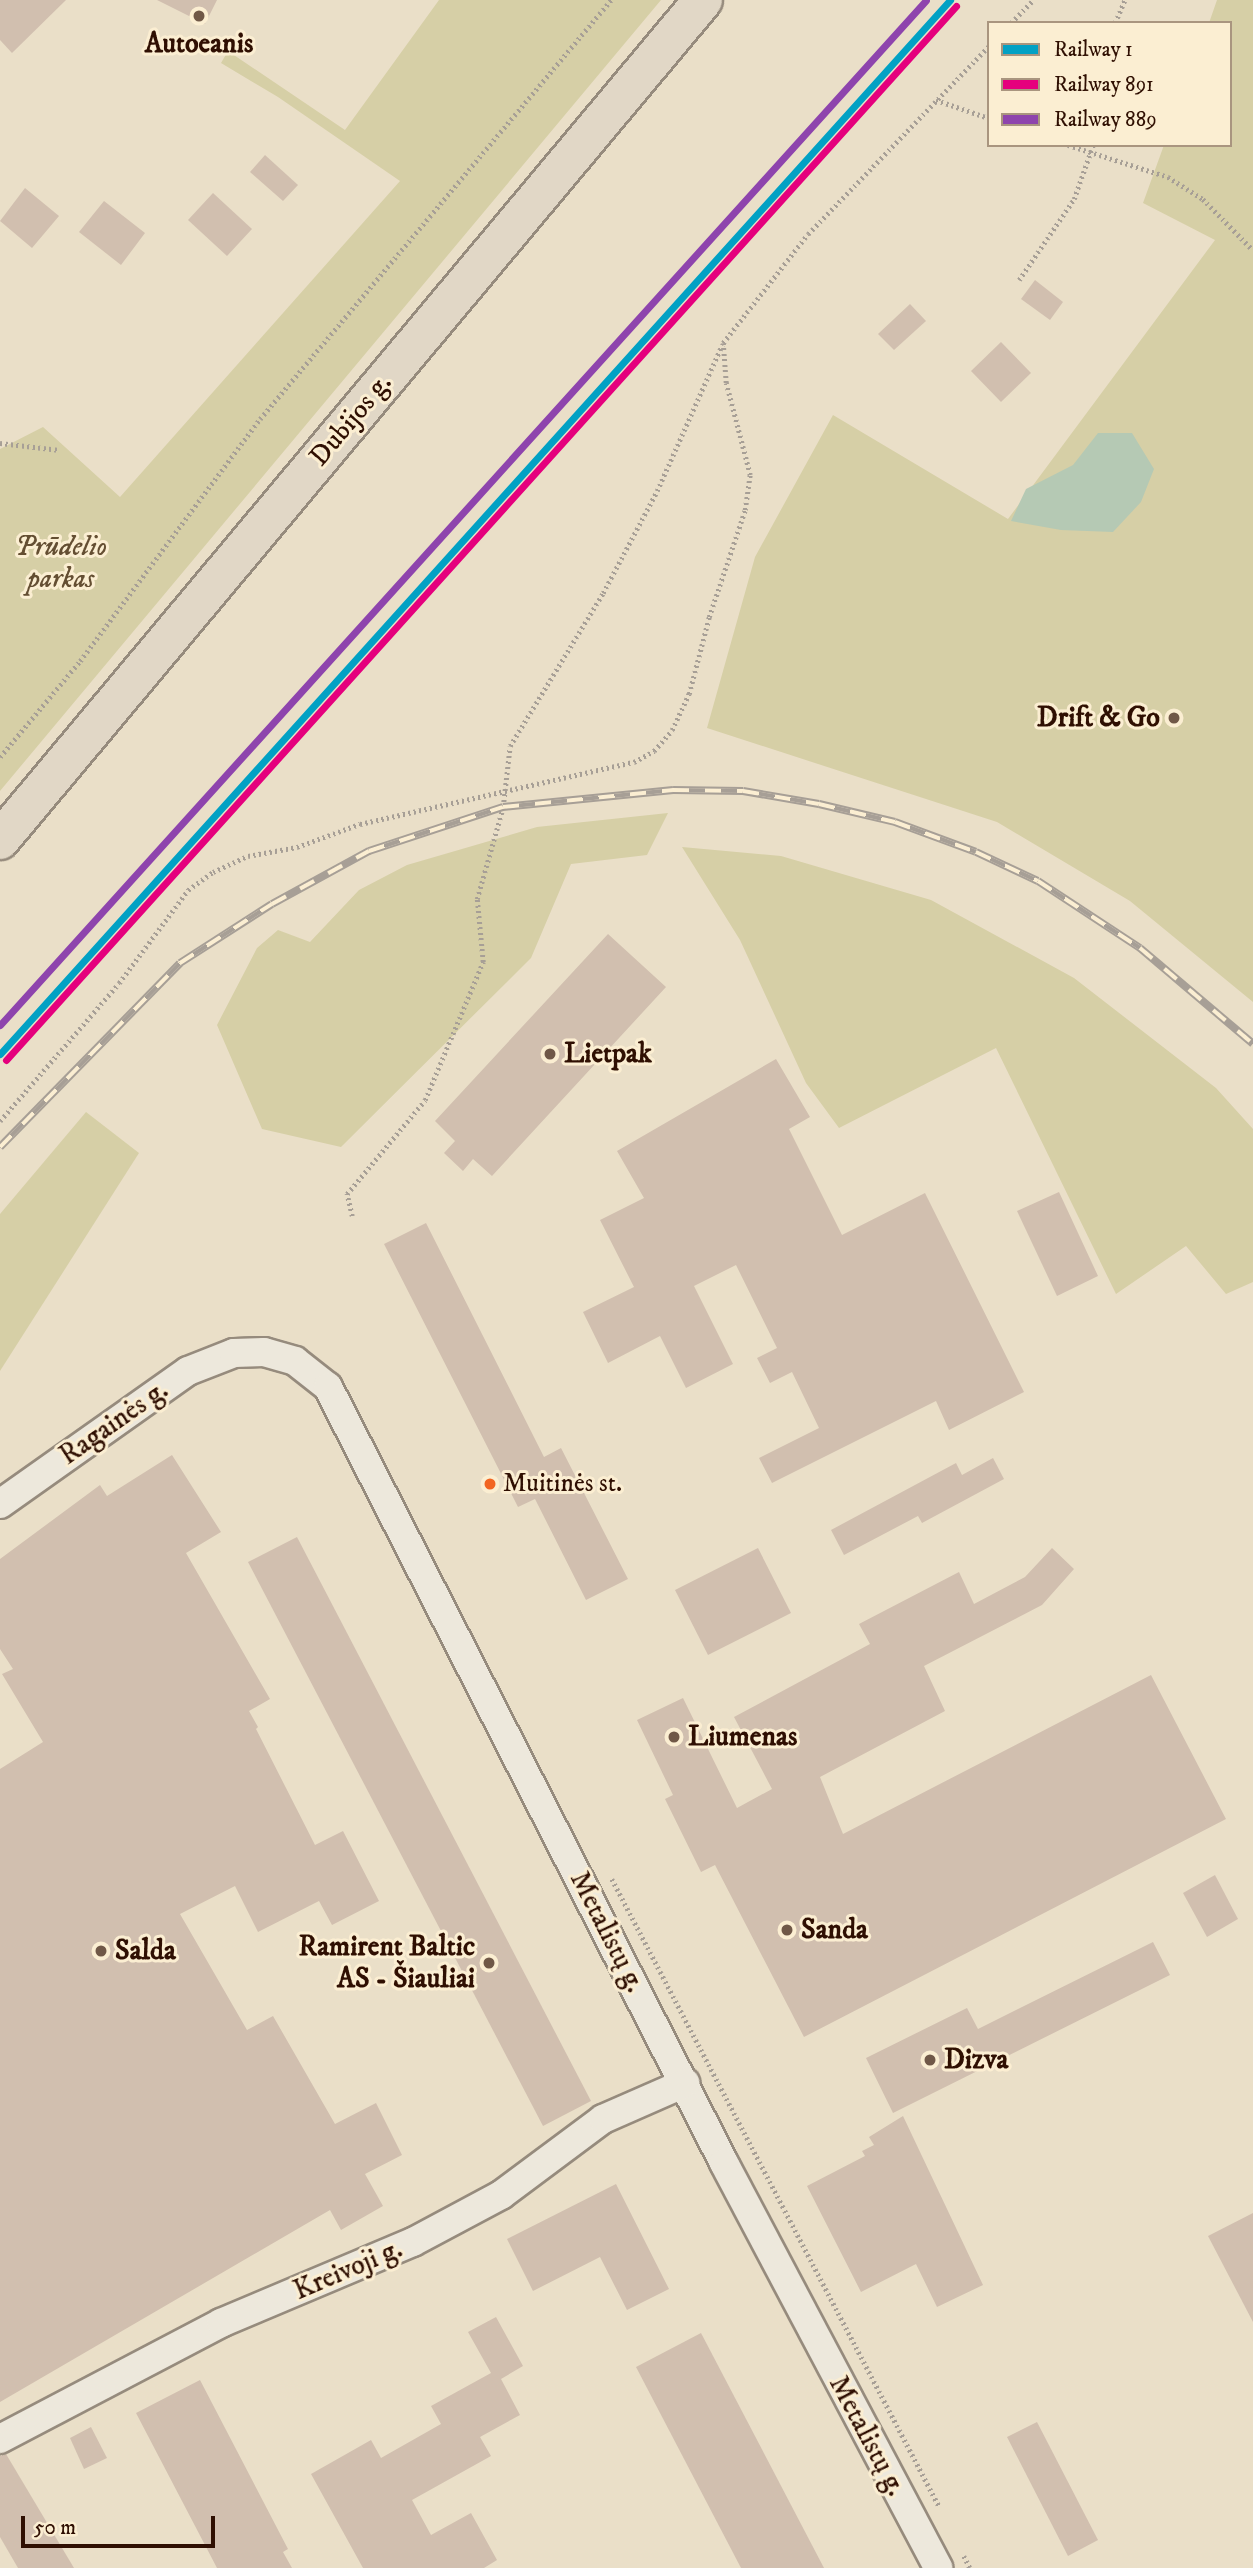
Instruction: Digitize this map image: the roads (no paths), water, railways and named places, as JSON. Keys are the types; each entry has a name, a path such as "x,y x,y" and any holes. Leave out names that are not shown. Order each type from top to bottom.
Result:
{"main road":[{"name":"Dubijos g.","path":"0,841 703,0"}],"street":[{"name":"Metalistų g.","path":"233,1353 264,1352 295,1361 328,1387 685,2083 938,2568"},
{"name":"Ragainės g.","path":"0,1504 188,1371 233,1353"},
{"name":"Kreivoji g.","path":"0,2439 221,2323 413,2242 501,2195 603,2119 685,2083"}],"railway":[{"path":"0,1147 180,963 272,904 369,851 503,807 673,790 743,791 819,804 895,822 976,852 1038,881 1140,948 1253,1044"}],"rail line":[{"name":"889","path":"0,1025 926,0"},
{"name":"1","path":"0,1054 950,0"},
{"name":"891","path":"6,1060 956,6"}],"place":[{"name":"Autoeanis","path":"199,16"},
{"name":"Drift & Go","path":"1174,718"},
{"name":"Lietpak","path":"550,1054"},
{"name":"Muitinės st.","path":"490,1484"},
{"name":"Liumenas","path":"674,1737"},
{"name":"Sanda","path":"787,1930"},
{"name":"Salda","path":"101,1951"},
{"name":"Ramirent Baltic AS - Šiauliai","path":"489,1963"},
{"name":"Dizva","path":"930,2060"}],"park label":[{"name":"Prūdelio parkas","path":"61,563"}]}
